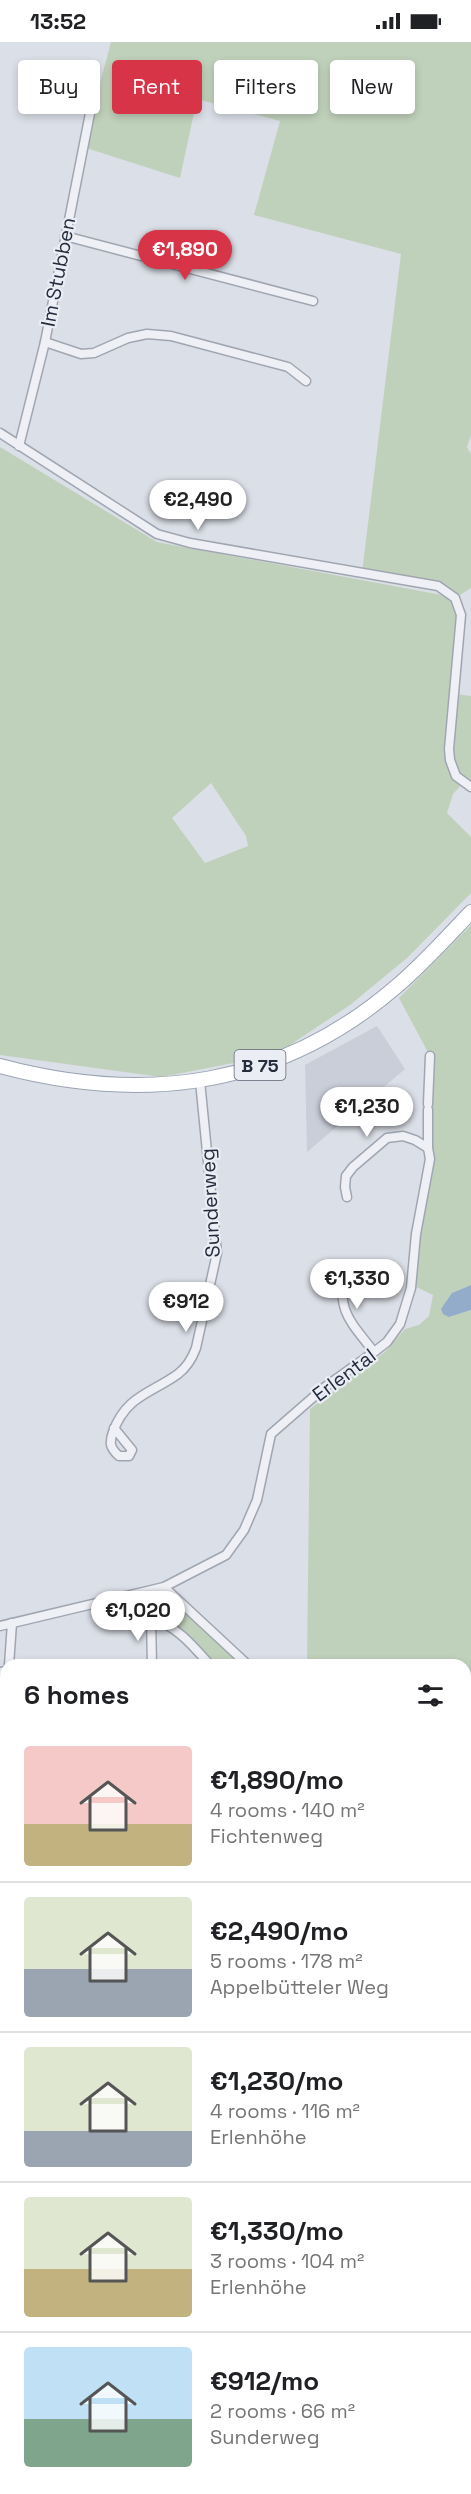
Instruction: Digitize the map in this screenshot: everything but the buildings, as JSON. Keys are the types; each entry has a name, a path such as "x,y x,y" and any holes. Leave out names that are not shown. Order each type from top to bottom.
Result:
{"main road":[{"name":"B 75","path":"0,1065 56,1078 100,1084 152,1086 200,1081 252,1069 279,1058 351,1020 397,987 471,912"}],"street":[{"name":"Im Stubben","path":"19,446 45,342 90,114"},
{"path":"65,236 313,301"},
{"path":"45,342 81,354 88,354 128,338 147,334 171,336 288,367 306,381"},
{"path":"0,433 157,534 190,543 438,586 455,598 461,615 450,752 456,776 471,788"},
{"name":"Erlental","path":"0,1626 164,1587 226,1555 244,1530 257,1500 271,1434 325,1388 387,1342 400,1324 411,1288 416,1234 430,1159 428,1107 430,1056"},
{"name":"Sunderweg","path":"114,1428 123,1409 179,1373 192,1360 196,1348 217,1253 200,1081"},
{"path":"347,1197 346,1176 353,1167 387,1138 403,1136 428,1148"},
{"path":"341,1266 341,1300 346,1316 374,1352"},
{"path":"164,1587 242,1659"},
{"path":"116,1599 120,1608 125,1612 151,1618 173,1629 204,1659"},
{"path":"151,1618 152,1659"},
{"path":"9,1659 12,1623"}],"shaded area":[{"path":"377,1026 405,1069 307,1152 305,1065"}],"green space":[{"path":"111,42 471,42 471,435 467,447 471,454 471,588 455,598 461,615 455,694 471,696 471,786 463,783 453,794 447,813 471,837 471,893 407,958 350,1005 275,1055 161,1077 0,1055 0,447 157,542 453,597 438,586 362,573 401,254 254,215 280,121 254,114 318,114 318,60 214,60 214,104 202,100 202,60 112,60 112,114 194,114 180,178 83,147 92,114 100,114 100,83","holes":["211,783 246,836 248,846 205,863 172,818"]},
{"path":"471,925 471,1285 452,1293 449,1317 471,1310 471,1659 307,1659 310,1409 385,1352 405,1329 419,1325 429,1316 433,1295 414,1286 428,1138 430,1056 399,998"},
{"path":"164,1587 242,1659 204,1659 173,1629 125,1612 128,1601"}],"water":[{"path":"471,1285 471,1310 449,1317 443,1314 441,1309 452,1293"}]}
